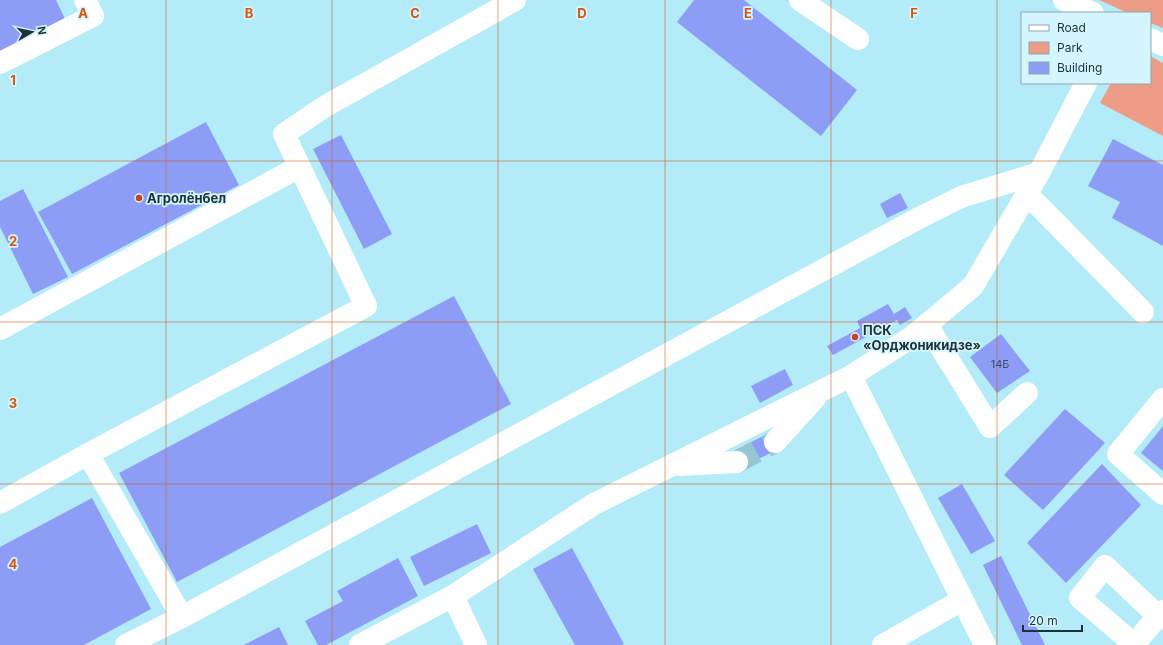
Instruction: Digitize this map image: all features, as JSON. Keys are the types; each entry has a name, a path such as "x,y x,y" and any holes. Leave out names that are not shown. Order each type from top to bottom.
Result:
{"street":[{"path":"0,64 93,16 85,0"},
{"path":"0,503 88,454 366,306 284,134 324,107 515,0"},
{"path":"800,0 858,39"},
{"path":"1064,0 1091,12"},
{"path":"1151,38 1163,44"},
{"path":"360,645 453,596 594,504 851,376 912,337 973,286 1039,173 1085,84"},
{"path":"0,329 299,167"},
{"path":"126,645 182,617 919,218 961,198 1039,173"},
{"path":"1026,194 1143,312"},
{"path":"927,325 990,427 1027,393"},
{"path":"851,376 985,645"},
{"path":"775,442 823,390"},
{"path":"1163,399 1118,454 1163,494"},
{"path":"88,454 182,617"},
{"path":"671,465 737,462"},
{"path":"453,596 476,645"},
{"path":"883,645 962,600"}],"green space":[{"path":"1099,0 1163,0 1163,28 1151,23 1151,12 1126,12"},
{"path":"1151,57 1163,63 1163,136 1100,103 1110,84 1151,84"}],"building":[{"path":"0,0 56,0 66,21 0,52"},
{"path":"694,0 744,0 857,90 821,136 677,22"},
{"name":"Агролёнбел","path":"206,122 239,185 72,274 38,212"},
{"path":"341,135 392,234 364,249 313,149"},
{"path":"1113,139 1163,165 1163,246 1112,218 1120,202 1088,186"},
{"path":"23,189 68,277 33,294 0,227 0,201"},
{"path":"900,193 908,208 887,218 880,204"},
{"path":"454,296 511,404 177,582 119,473"},
{"name":"ПСК «Орджоникидзе»","path":"888,304 894,314 905,307 912,318 900,325 897,320 833,355 827,346 860,328 857,321"},
{"path":"1001,334 1030,371 997,393 970,357"},
{"path":"785,369 793,385 760,403 751,386"},
{"path":"1065,409 1105,443 1043,510 1004,475"},
{"path":"1163,426 1163,471 1141,453"},
{"path":"771,432 779,449 740,468 732,452"},
{"path":"1102,464 1141,505 1066,583 1027,543"},
{"path":"962,484 995,541 971,554 938,498"},
{"path":"92,498 151,609 84,645 0,645 0,547"},
{"path":"477,524 491,553 424,586 410,557"},
{"path":"572,548 624,644 575,645 533,569"},
{"path":"1001,556 1045,645 1022,645 983,565"},
{"path":"398,558 418,596 326,645 318,645 305,621 343,601 337,591"},
{"path":"279,627 288,645 244,645"}],"tunnel":[{"path":"737,462 775,442"}],"place":[{"name":"Агролёнбел","path":"139,198"},
{"name":"ПСК «Орджоникидзе»","path":"855,337"}]}
